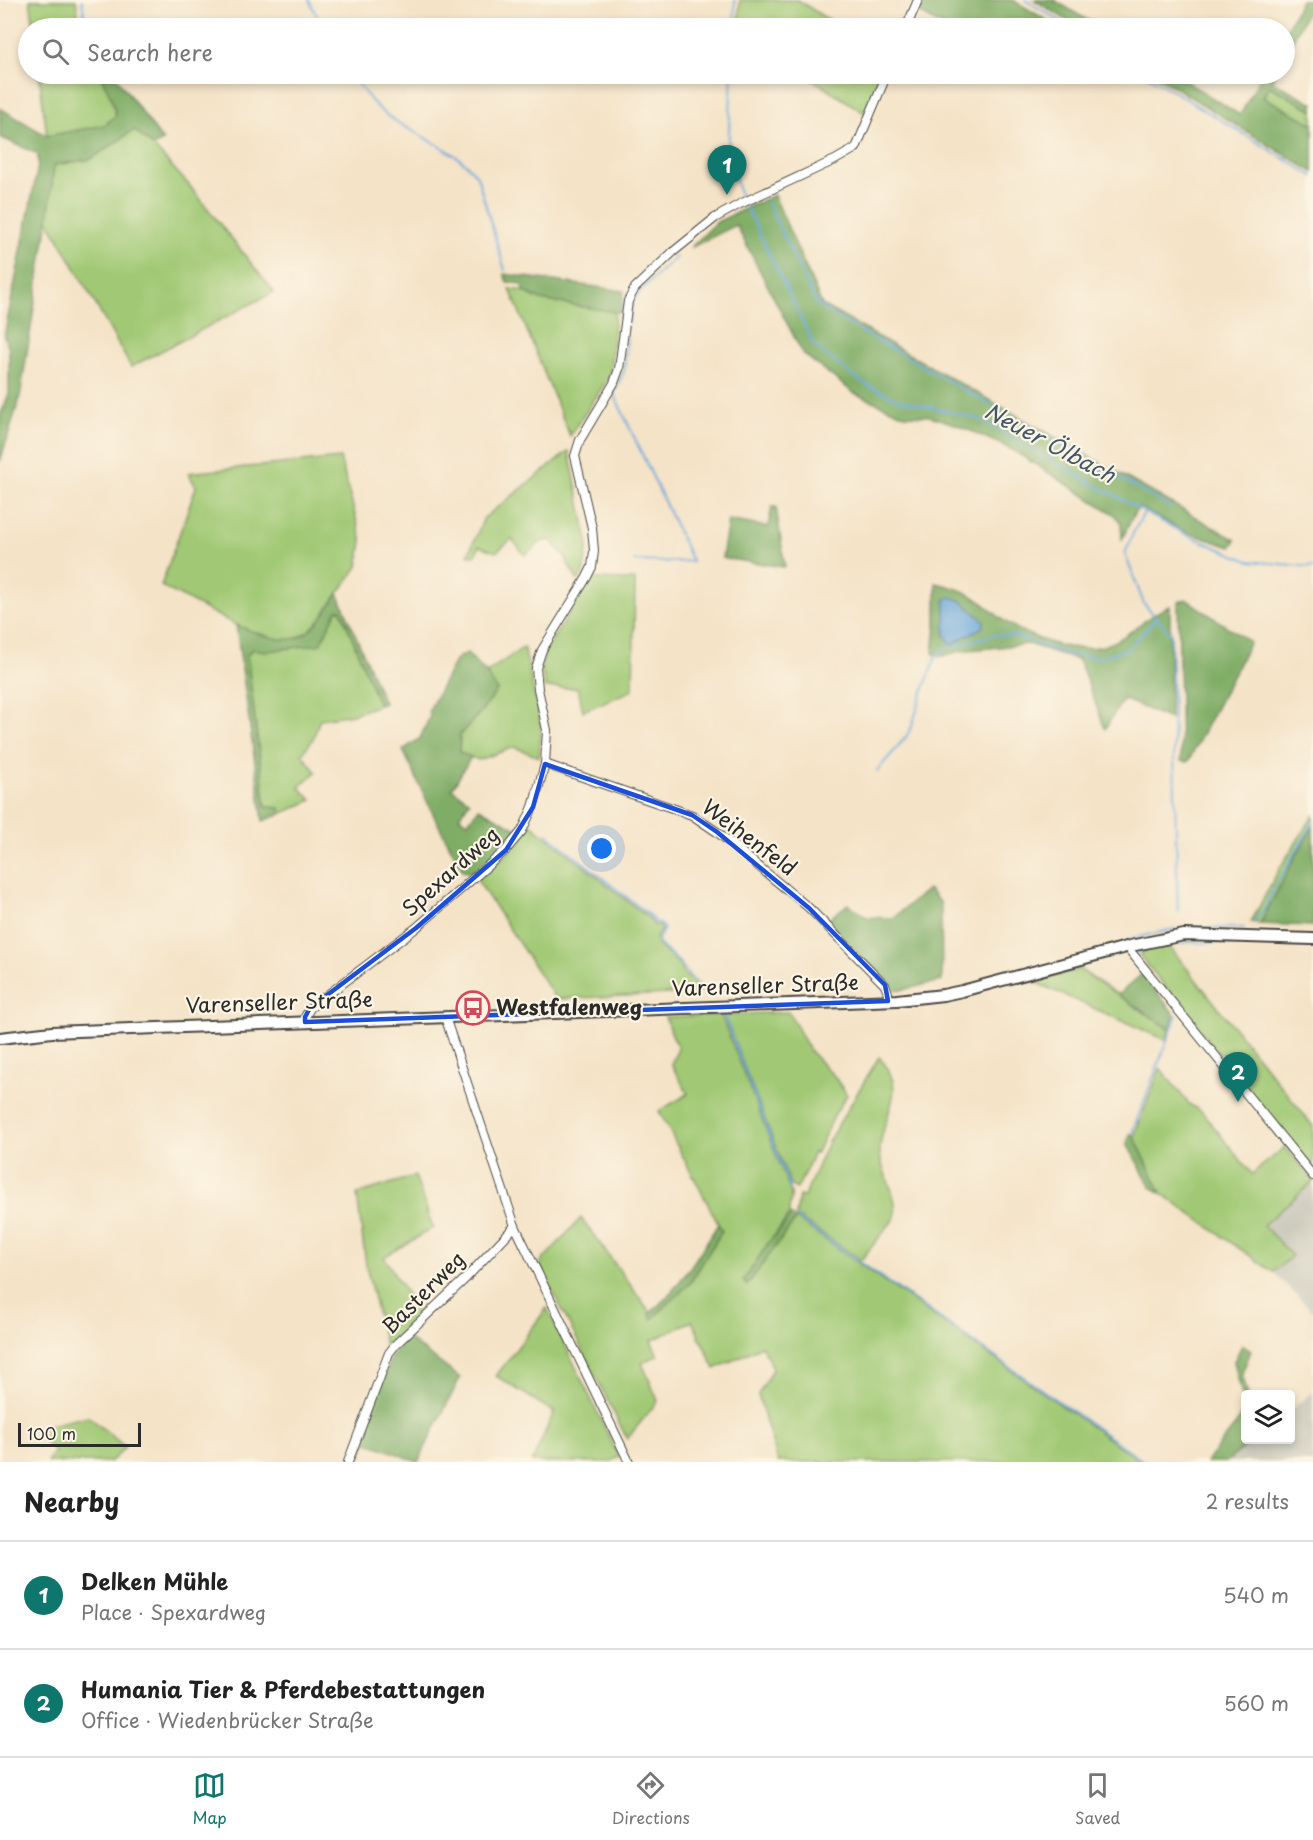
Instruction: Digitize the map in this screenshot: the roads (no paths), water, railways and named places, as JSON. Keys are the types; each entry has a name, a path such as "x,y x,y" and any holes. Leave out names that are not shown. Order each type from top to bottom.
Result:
{"main road":[{"name":"Varenseller Straße","path":"0,1038 52,1032 888,1001 943,995 1130,946 1184,935 1313,939"}],"street":[{"path":"910,18 918,0"},
{"name":"Spexardweg","path":"305,1022 310,1008 416,928 506,850 522,831 533,807 545,764 547,730 536,668 542,650 592,567 594,551 592,528 575,456 580,440 614,383 619,369 628,301 635,288 715,218 856,148 883,84"},
{"name":"Weihenfeld","path":"545,764 692,815 717,832 809,908 885,985 888,1001"},
{"path":"1130,946 1131,952 1313,1176"},
{"path":"445,1017 514,1226 629,1462"},
{"name":"Basterweg","path":"348,1462 389,1353 466,1278 514,1226"}],"water":[{"path":"950,597 960,600 984,621 983,627 952,644 945,636 945,599"}],"waterway":[{"path":"82,0 85,18"},
{"path":"309,0 318,18"},
{"name":"Neuer Ölbach","path":"734,18 735,0"},
{"path":"1025,0 1055,18"},
{"path":"358,84 382,112 457,157 477,176 505,270"},
{"name":"Neuer Ölbach","path":"731,84 728,150 733,172 740,194 814,345 861,382 897,399 979,419 1187,535 1249,561 1313,567"},
{"path":"1161,84 1313,176"},
{"path":"767,202 817,304 1170,507"},
{"path":"628,326 634,300 641,290 676,257"},
{"path":"627,337 624,371 614,394 692,561 634,561"},
{"path":"1144,513 1125,554 1144,604 1171,634 1178,912"},
{"path":"877,771 906,737 936,657 944,649 994,635 1015,636 1070,655 1101,657 1128,649 1156,618"},
{"path":"1255,920 1264,910 1273,890 1313,823"},
{"path":"546,833 655,922 662,925 664,929 658,939 659,944 704,990"},
{"path":"1193,928 1244,928"},
{"path":"1130,939 1175,929"},
{"path":"1137,954 1138,951 1190,942 1313,946"},
{"path":"723,1014 790,1188"},
{"path":"1132,1133 1177,1015"},
{"path":"797,1218 1145,1462"}],"place":[{"name":"Delken Mühle","path":"727,195"},
{"name":"Westfalenweg","path":"473,1008"},
{"name":"Humania Tier & Pferdebestattungen","path":"1238,1102"}]}
